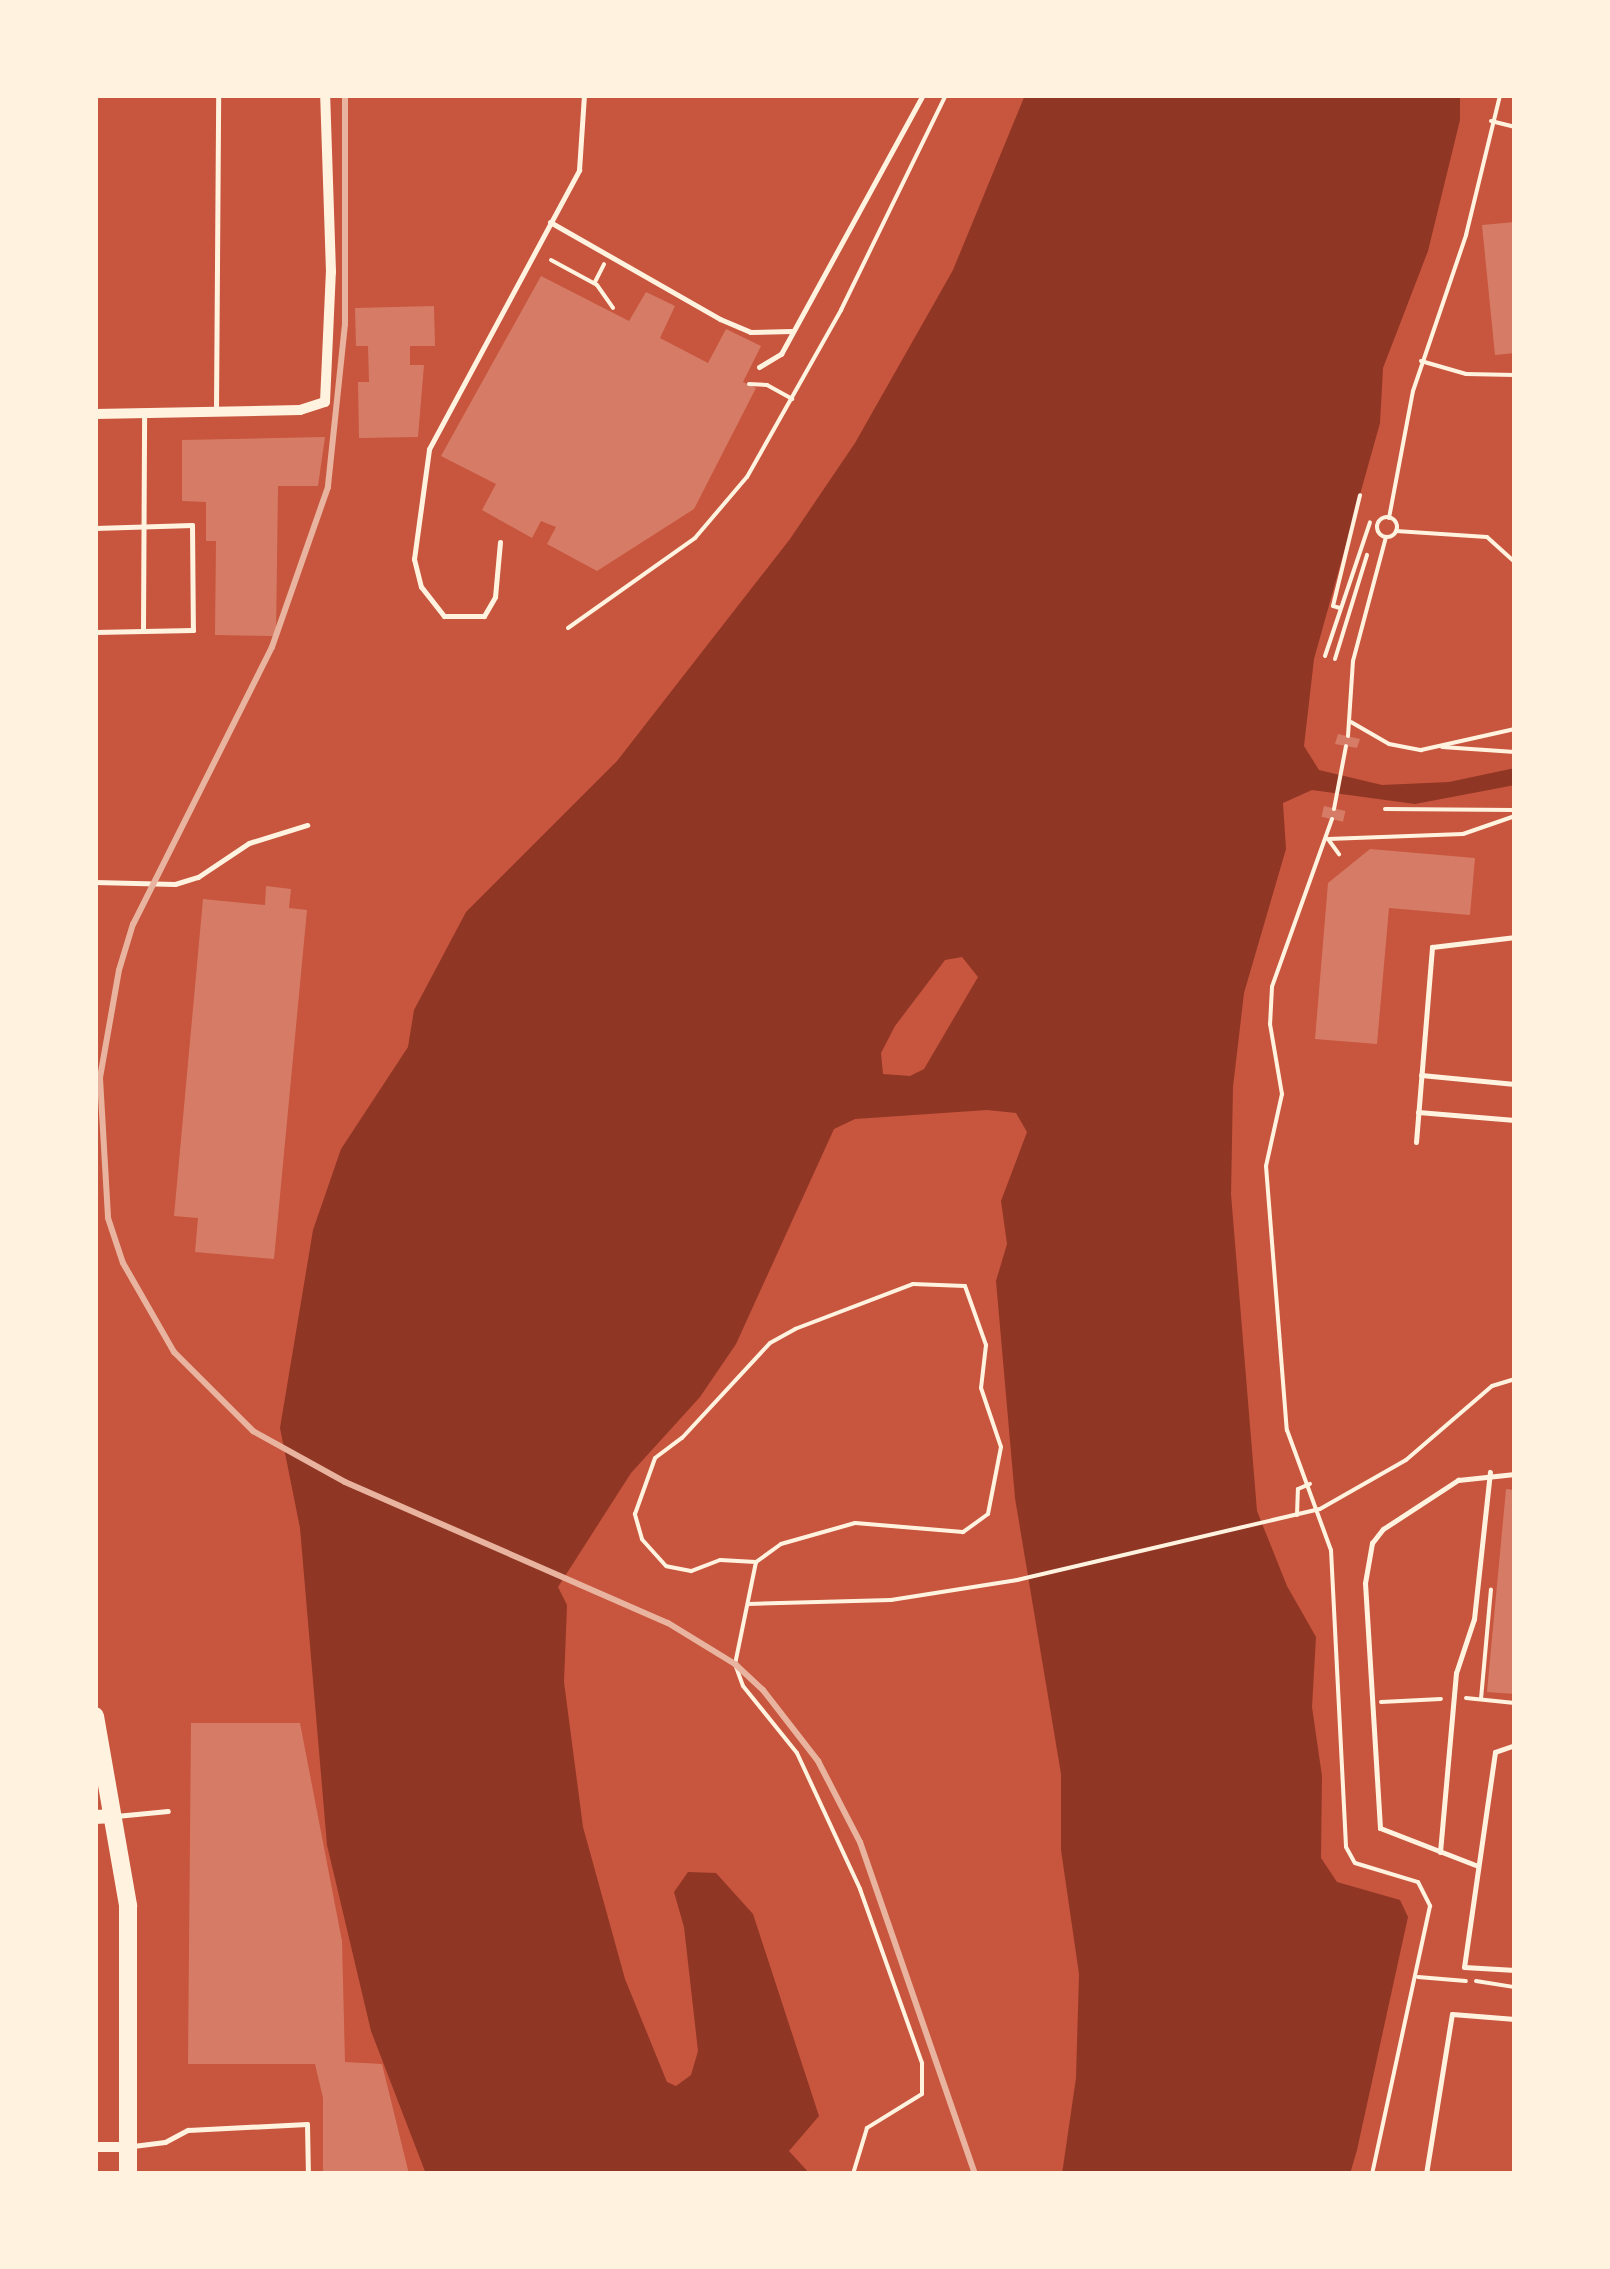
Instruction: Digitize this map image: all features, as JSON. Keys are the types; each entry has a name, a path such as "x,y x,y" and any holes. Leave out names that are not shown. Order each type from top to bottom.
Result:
{"main road":[{"path":"95,1716 104,1816 128,1906 128,2174"}],"street":[{"path":"95,414 300,410 325,402 331,272 325,95"},
{"path":"95,2147 128,2146"}],"lane":[{"path":"216,412 218,95"},
{"path":"500,542 495,597 484,616 444,616 421,587 414,559 429,449 579,170 584,95"},
{"path":"758,367 775,362 923,95"},
{"path":"550,222 720,319 750,332 792,330"},
{"path":"143,630 144,413"},
{"path":"95,528 192,525 192,630 95,632"},
{"path":"95,882 175,884 198,877 250,842 307,825"},
{"path":"1416,1142 1432,947 1515,936"},
{"path":"1421,1075 1515,1084"},
{"path":"1418,1112 1515,1120"},
{"path":"1440,1852 1456,1673 1474,1619 1490,1472"},
{"path":"1478,1866 1380,1828 1366,1583 1372,1543 1383,1529 1458,1480 1490,1472 1515,1474"},
{"path":"1515,1745 1495,1752 1464,1967 1515,1970"},
{"path":"104,1816 168,1810"},
{"path":"1426,2174 1452,2014 1515,2019"},
{"path":"128,2146 165,2142 188,2130 307,2124 308,2174"}],"path":[{"path":"568,628 704,531 747,477 792,399 946,95"},
{"path":"1396,530 1389,518 1421,361 1466,235 1500,95"},
{"path":"1491,122 1515,128"},
{"path":"551,260 594,283 613,308"},
{"path":"594,283 600,271"},
{"path":"1421,361 1474,376 1515,376"},
{"path":"758,377 759,385"},
{"path":"749,384 792,399"},
{"path":"1340,608 1333,606 1360,495"},
{"path":"1356,518 1377,524 1386,537"},
{"path":"1377,524 1389,518"},
{"path":"1324,656 1370,522"},
{"path":"1348,736 1352,661 1386,537 1396,530 1487,536 1515,562"},
{"path":"1335,659 1367,555"},
{"path":"1360,580 1376,584"},
{"path":"1348,618 1364,623"},
{"path":"1351,722 1400,747 1515,752"},
{"path":"1442,747 1515,729"},
{"path":"1334,808 1346,746"},
{"path":"1385,810 1515,813"},
{"path":"1328,839 1463,834 1515,813"},
{"path":"1332,819 1328,839 1285,941 1269,1010 1282,1083 1266,1166 1284,1408 1291,1446 1320,1509 1332,1556 1346,1848 1356,1862 1424,1888 1431,1917 1372,2174"},
{"path":"1328,839 1338,854"},
{"path":"912,1284 965,1286 986,1345 981,1388 1001,1448 988,1514 963,1532 855,1523 814,1530 756,1562 720,1560 691,1572 666,1566 642,1539 635,1514 655,1458 682,1438 770,1343 912,1284"},
{"path":"748,1604 891,1600 1017,1580 1320,1509 1406,1460 1492,1386 1515,1380"},
{"path":"1297,1515 1298,1489 1310,1484"},
{"path":"756,1562 735,1664 743,1686 797,1753 860,1889 925,2082 922,2094 867,2128 852,2174"},
{"path":"1481,1699 1492,1582"},
{"path":"1388,1700 1442,1698"},
{"path":"1462,1698 1515,1703"},
{"path":"1418,1978 1515,1987"}],"shaded area":[{"path":"1025,95 1460,95 1460,120 1428,251 1383,368 1380,423 1314,659 1304,746 1319,770 1382,785 1449,782 1515,768 1515,785 1415,804 1312,790 1283,803 1286,849 1244,993 1233,1087 1231,1194 1257,1511 1287,1586 1316,1637 1312,1707 1322,1776 1321,1858 1337,1882 1400,1900 1408,1917 1357,2150 1350,2174 1062,2174 1076,2078 1079,1974 1061,1850 1061,1774 1015,1498 996,1281 1007,1244 1001,1201 1027,1132 1016,1113 987,1110 855,1119 834,1129 736,1344 700,1397 631,1473 558,1587 567,1605 564,1682 583,1827 625,1979 667,2082 676,2086 691,2075 698,2051 684,1927 674,1892 688,1872 716,1873 753,1914 819,2116 789,2151 810,2174 426,2174 371,2031 327,1845 300,1528 280,1428 313,1230 341,1149 408,1047 414,1010 466,912 617,761 790,539 855,443 953,270","holes":["962,957 978,977 924,1069 910,1076 883,1074 881,1053 895,1026 945,960"]}],"building":[{"path":"1515,222 1515,353 1495,355 1482,225"},
{"path":"541,276 629,321 646,292 675,306 660,338 708,363 726,329 761,346 743,382 756,388 694,509 597,571 547,544 556,527 541,521 532,538 482,510 496,484 441,456"},
{"path":"434,306 435,346 410,346 410,365 424,365 418,437 359,438 358,382 369,382 368,346 356,346 355,308"},
{"path":"325,437 318,486 278,486 276,636 215,635 216,541 206,541 206,502 182,501 182,440"},
{"path":"1338,734 1360,739 1357,748 1335,744"},
{"path":"1324,806 1345,811 1343,822 1322,817"},
{"path":"1370,849 1475,858 1470,915 1389,908 1377,1044 1315,1039 1328,883"},
{"path":"266,886 291,889 289,908 307,910 274,1259 195,1252 198,1218 174,1216 203,899 265,905"},
{"path":"1506,1489 1515,1490 1515,1694 1487,1692"},
{"path":"191,1723 300,1723 342,1941 345,2062 382,2064 409,2174 323,2174 323,2098 315,2064 188,2064"}],"railway":[{"path":"345,95 345,324 328,487 272,647 133,924 119,970 100,1078 108,1218 123,1263 174,1352 253,1431 345,1482 668,1623 735,1664 763,1690 818,1761 860,1842 975,2174"}]}
